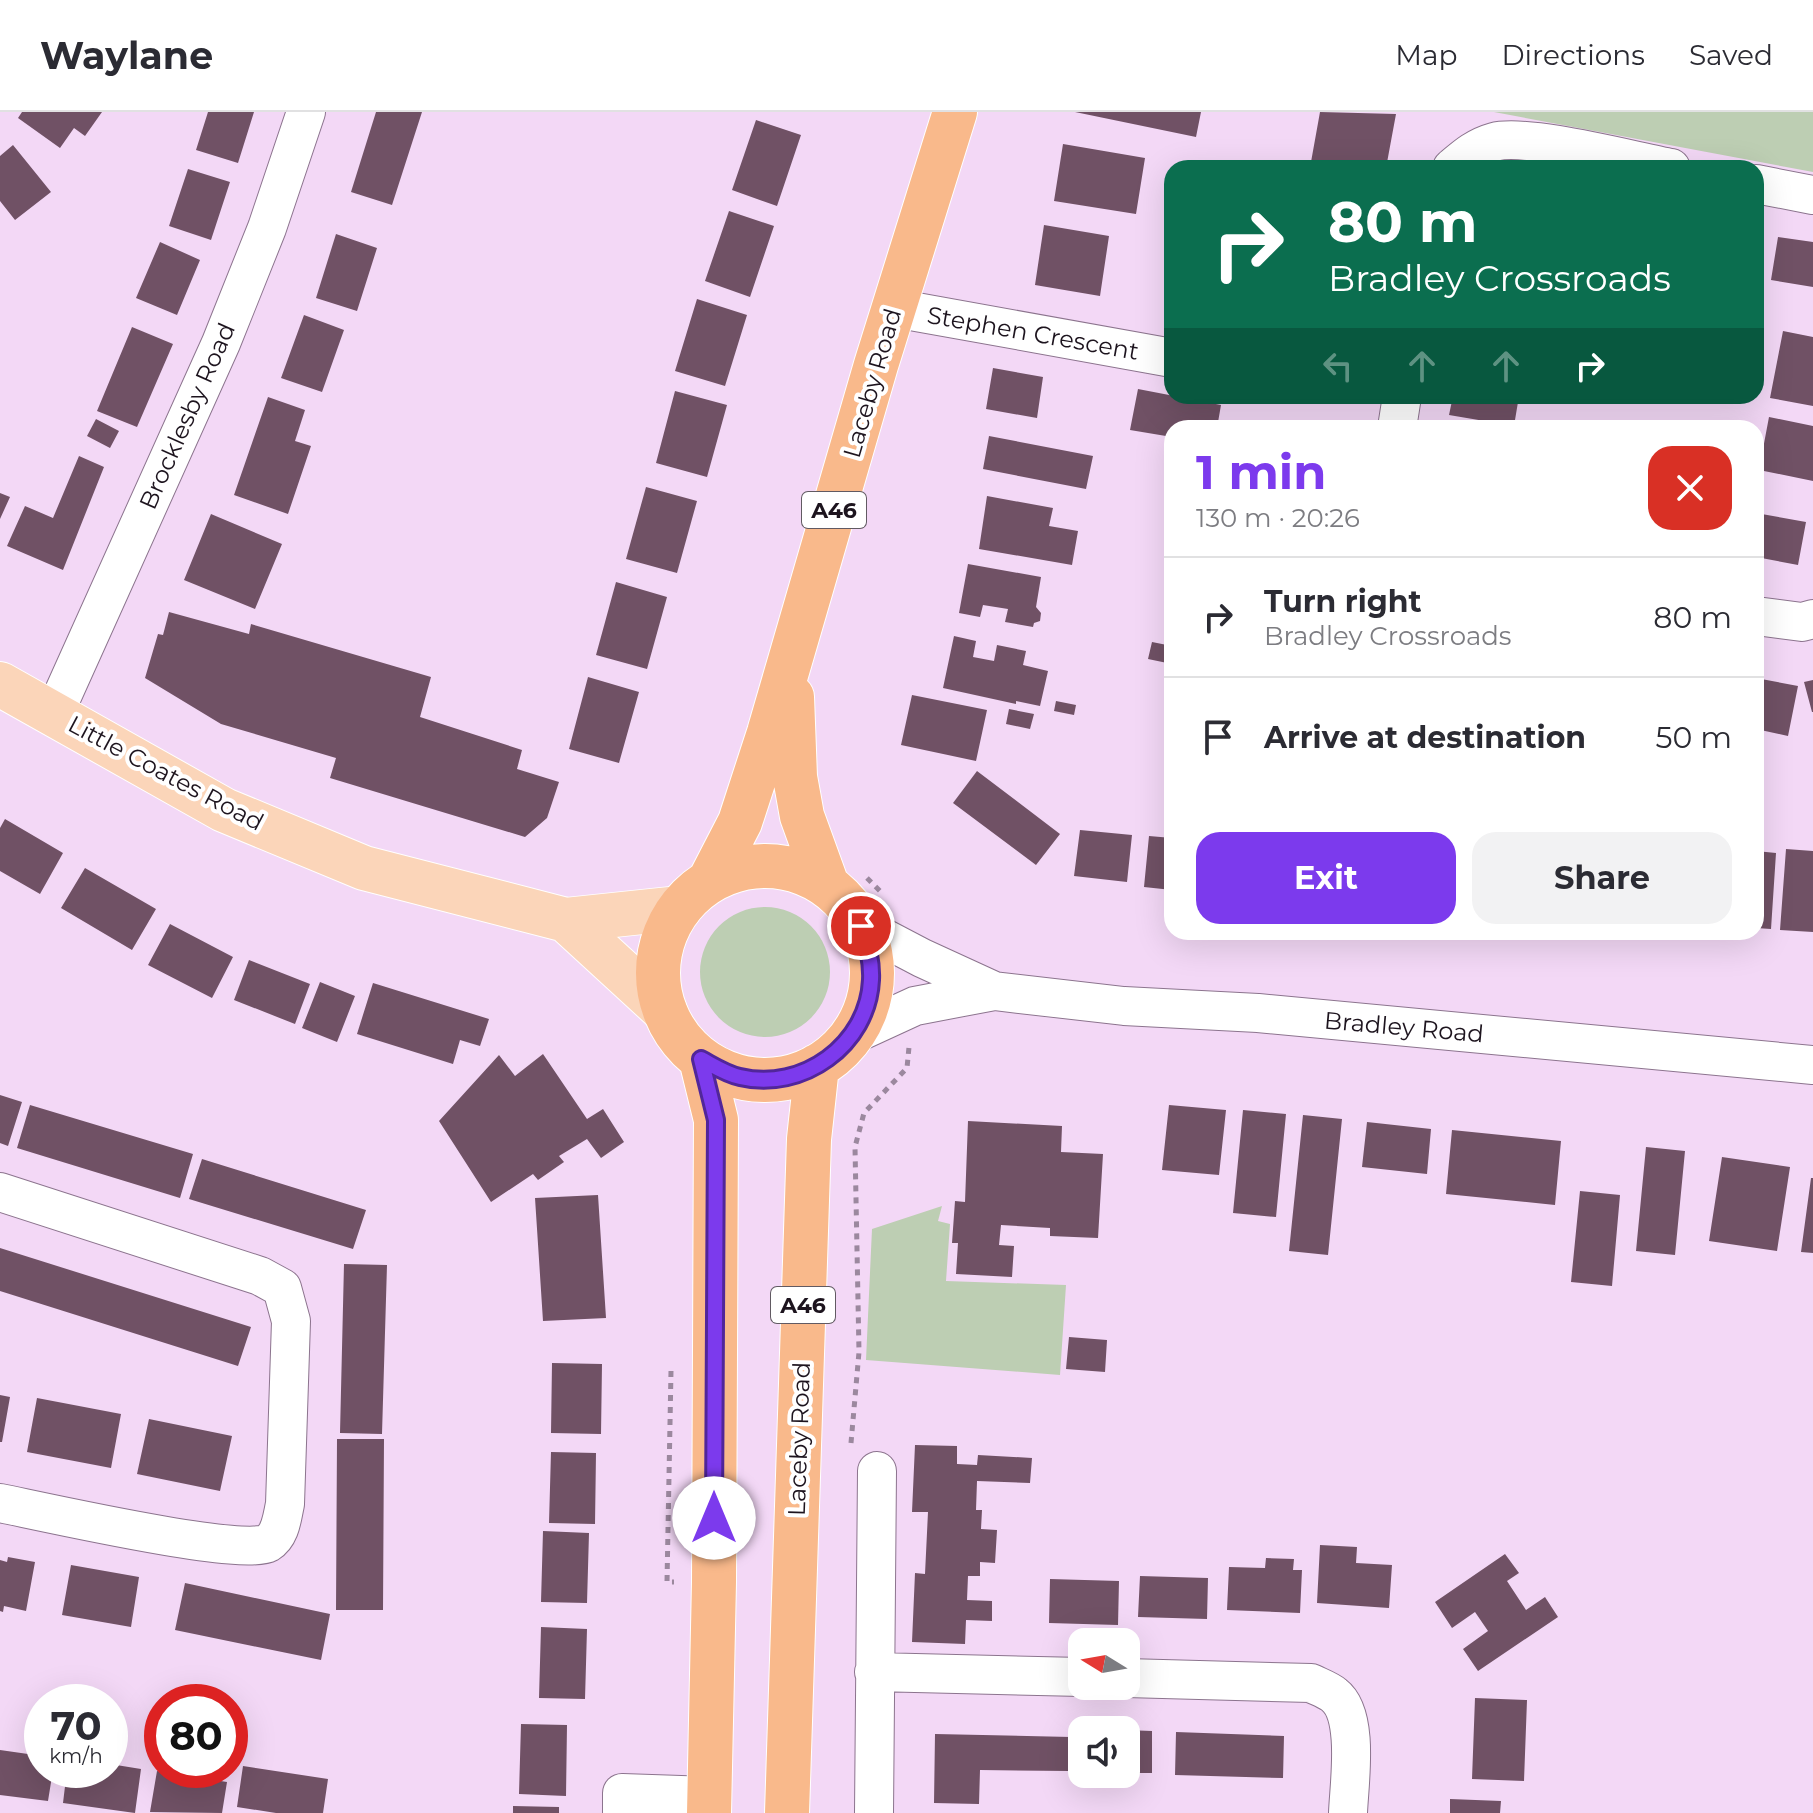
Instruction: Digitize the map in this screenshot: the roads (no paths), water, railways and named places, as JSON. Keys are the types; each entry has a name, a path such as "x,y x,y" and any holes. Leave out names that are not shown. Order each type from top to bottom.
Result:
{"highway":[{"name":"Laceby Road","path":"694,895 740,822 955,112"},
{"name":"Laceby Road","path":"792,655 795,777 802,816 827,885"},
{"name":"A46","path":"756,866 781,867 804,873 827,885 852,911 870,953 871,980 862,1018 842,1047 817,1066 782,1079 740,1077 719,1070 701,1059 680,1037 665,1011 659,990 658,968 669,926 694,895 731,871 756,866"},
{"name":"A46","path":"701,1059 716,1120 710,1804"},
{"name":"Laceby Road","path":"787,1813 809,1139 817,1066"}],"main road":[{"name":"Little Coates Road","path":"0,684 224,810 364,868 566,920 694,895"},
{"name":"Little Coates Road","path":"566,920 665,1011"}],"street":[{"name":"Brocklesby Road","path":"54,714 221,343 267,228 306,112"},
{"path":"1461,160 1472,151 1496,141 1536,142 1629,160"},
{"path":"1764,186 1813,195"},
{"name":"Stephen Crescent","path":"894,308 1164,357"},
{"path":"1764,617 1802,622 1813,619"},
{"name":"Bradley Road","path":"861,926 994,991"},
{"name":"Bradley Road","path":"852,1035 915,1006 994,991 1124,1006 1258,1013 1813,1065"},
{"path":"0,1192 260,1276 282,1288 291,1321 285,1504 279,1531 268,1543 248,1546 199,1542 0,1503"},
{"path":"874,1813 877,1471"},
{"path":"874,1672 1068,1677"},
{"path":"1140,1678 1311,1683 1337,1697 1346,1717 1351,1741 1348,1813"},
{"path":"622,1813 622,1793 710,1804"}]}
